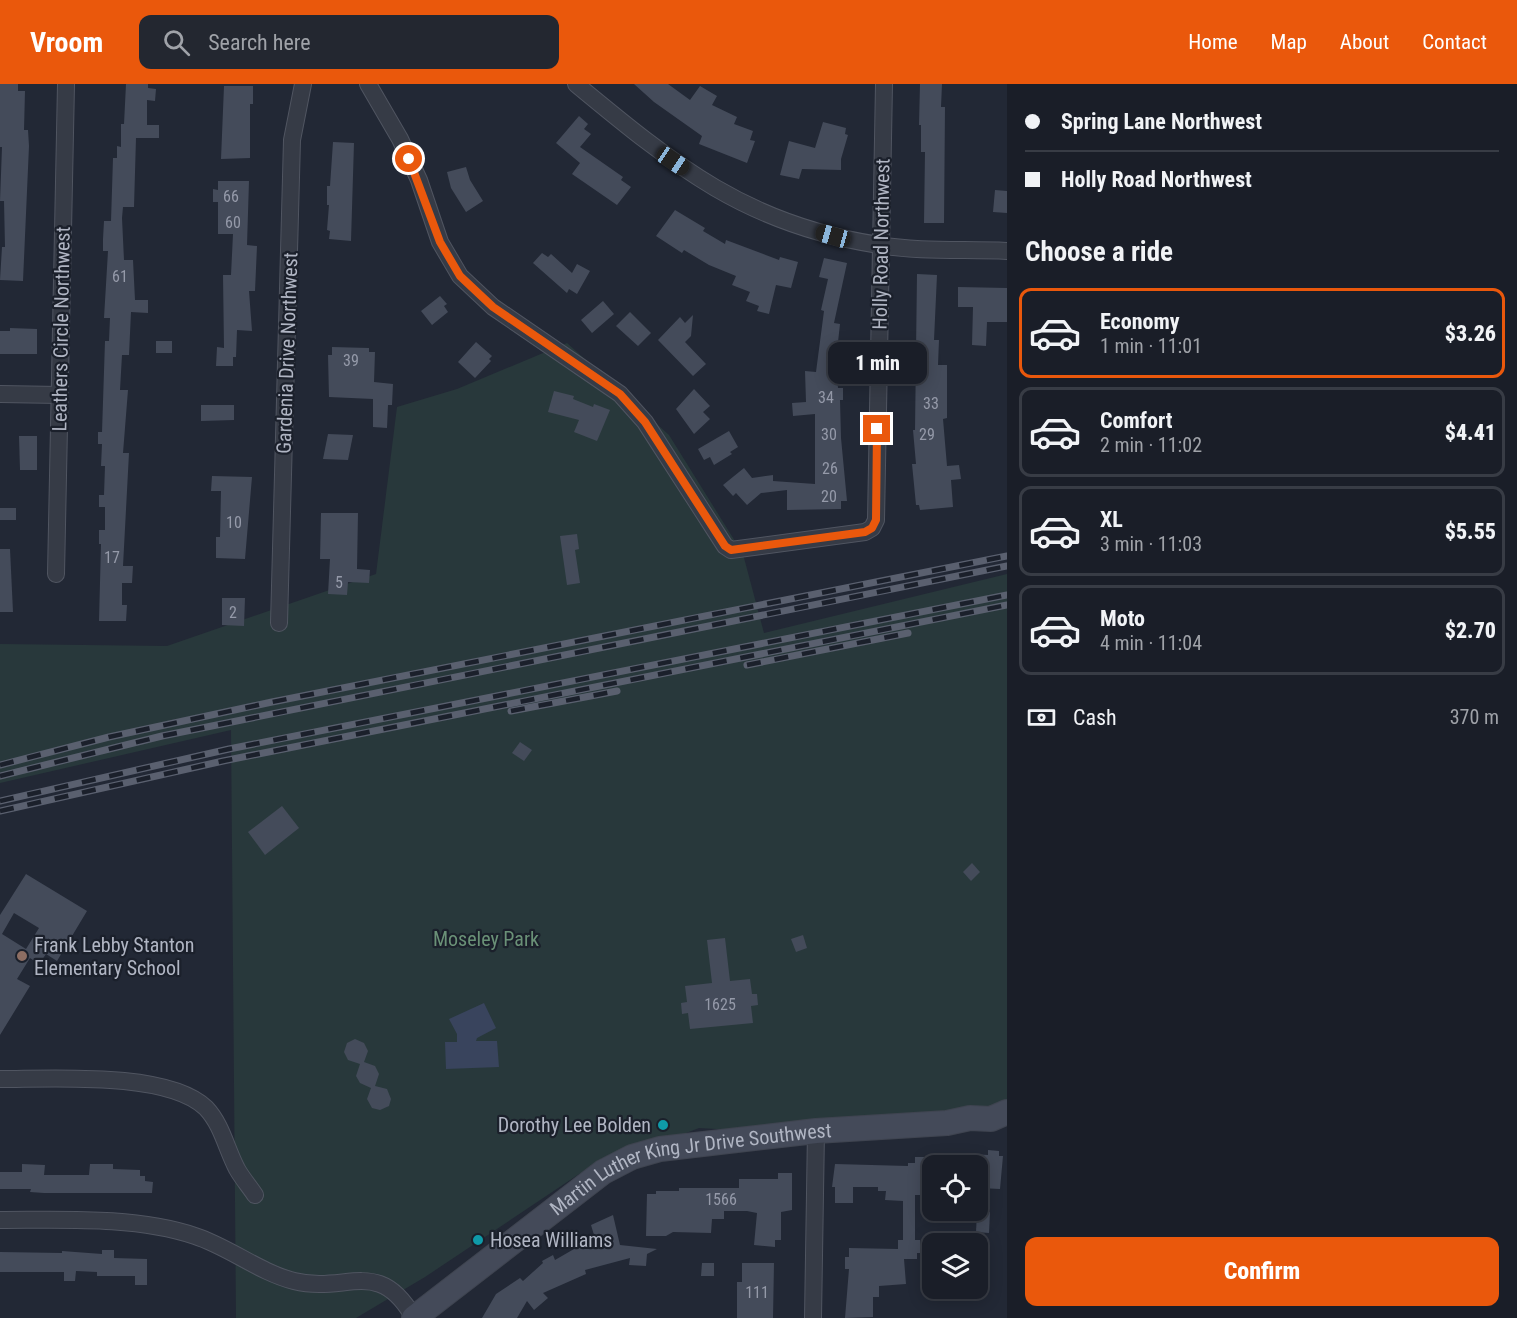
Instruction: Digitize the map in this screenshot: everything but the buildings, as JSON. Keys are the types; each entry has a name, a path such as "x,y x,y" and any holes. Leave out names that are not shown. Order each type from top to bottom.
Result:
{"main road":[{"name":"Martin Luther King Jr Drive Southwest","path":"970,1118 984,1106 1007,1098"},
{"name":"Martin Luther King Jr Drive Southwest","path":"414,1318 603,1172 632,1157 660,1149 816,1131 947,1123 970,1118 991,1119 1007,1112"}],"street":[{"name":"Leathers Circle Northwest","path":"56,574 66,84"},
{"name":"Gardenia Drive Northwest","path":"279,623 292,140 303,84"},
{"name":"Holly Road Northwest","path":"368,84 400,139 418,180 440,242 460,276 493,307 620,394 645,422 725,546 731,550 865,532 872,528 876,520 884,84"},
{"path":"576,84 653,148 712,188 792,224 881,246 1007,251"},
{"path":"0,394 60,395"},
{"path":"0,1079 93,1078 165,1088 187,1095 205,1107 217,1122 237,1170 255,1195"},
{"path":"813,1318 816,1131"},
{"path":"0,1220 146,1224 194,1235 273,1274 296,1281 381,1283 402,1297 414,1318"}],"green space":[{"name":"Moseley Park","path":"567,343 669,435 743,554 764,633 1007,574 1007,1116 768,1132 699,1128 579,1174 425,1277 356,1318 236,1318 231,730 0,783 0,644 167,646 376,574 397,407 457,389"}],"water":[{"path":"484,1003 496,1028 477,1038 476,1041 497,1041 499,1067 446,1069 445,1042 457,1042 457,1034 449,1019"}],"railway":[{"path":"0,765 109,737 272,702 1007,556"},
{"path":"0,776 162,736 1007,566"},
{"path":"0,801 229,749 1007,595"},
{"path":"0,811 223,761 1007,605"},
{"path":"747,665 908,633"},
{"path":"511,711 617,691"}],"place":[{"name":"Frank Lebby Stanton Elementary School","path":"22,956"},
{"name":"Dorothy Lee Bolden","path":"663,1125"},
{"name":"Hosea Williams","path":"478,1240"}],"route":[{"path":"409,159 440,242 460,276 493,307 620,394 645,422 725,546 731,550 865,532 872,528 876,520 877,429"}]}
